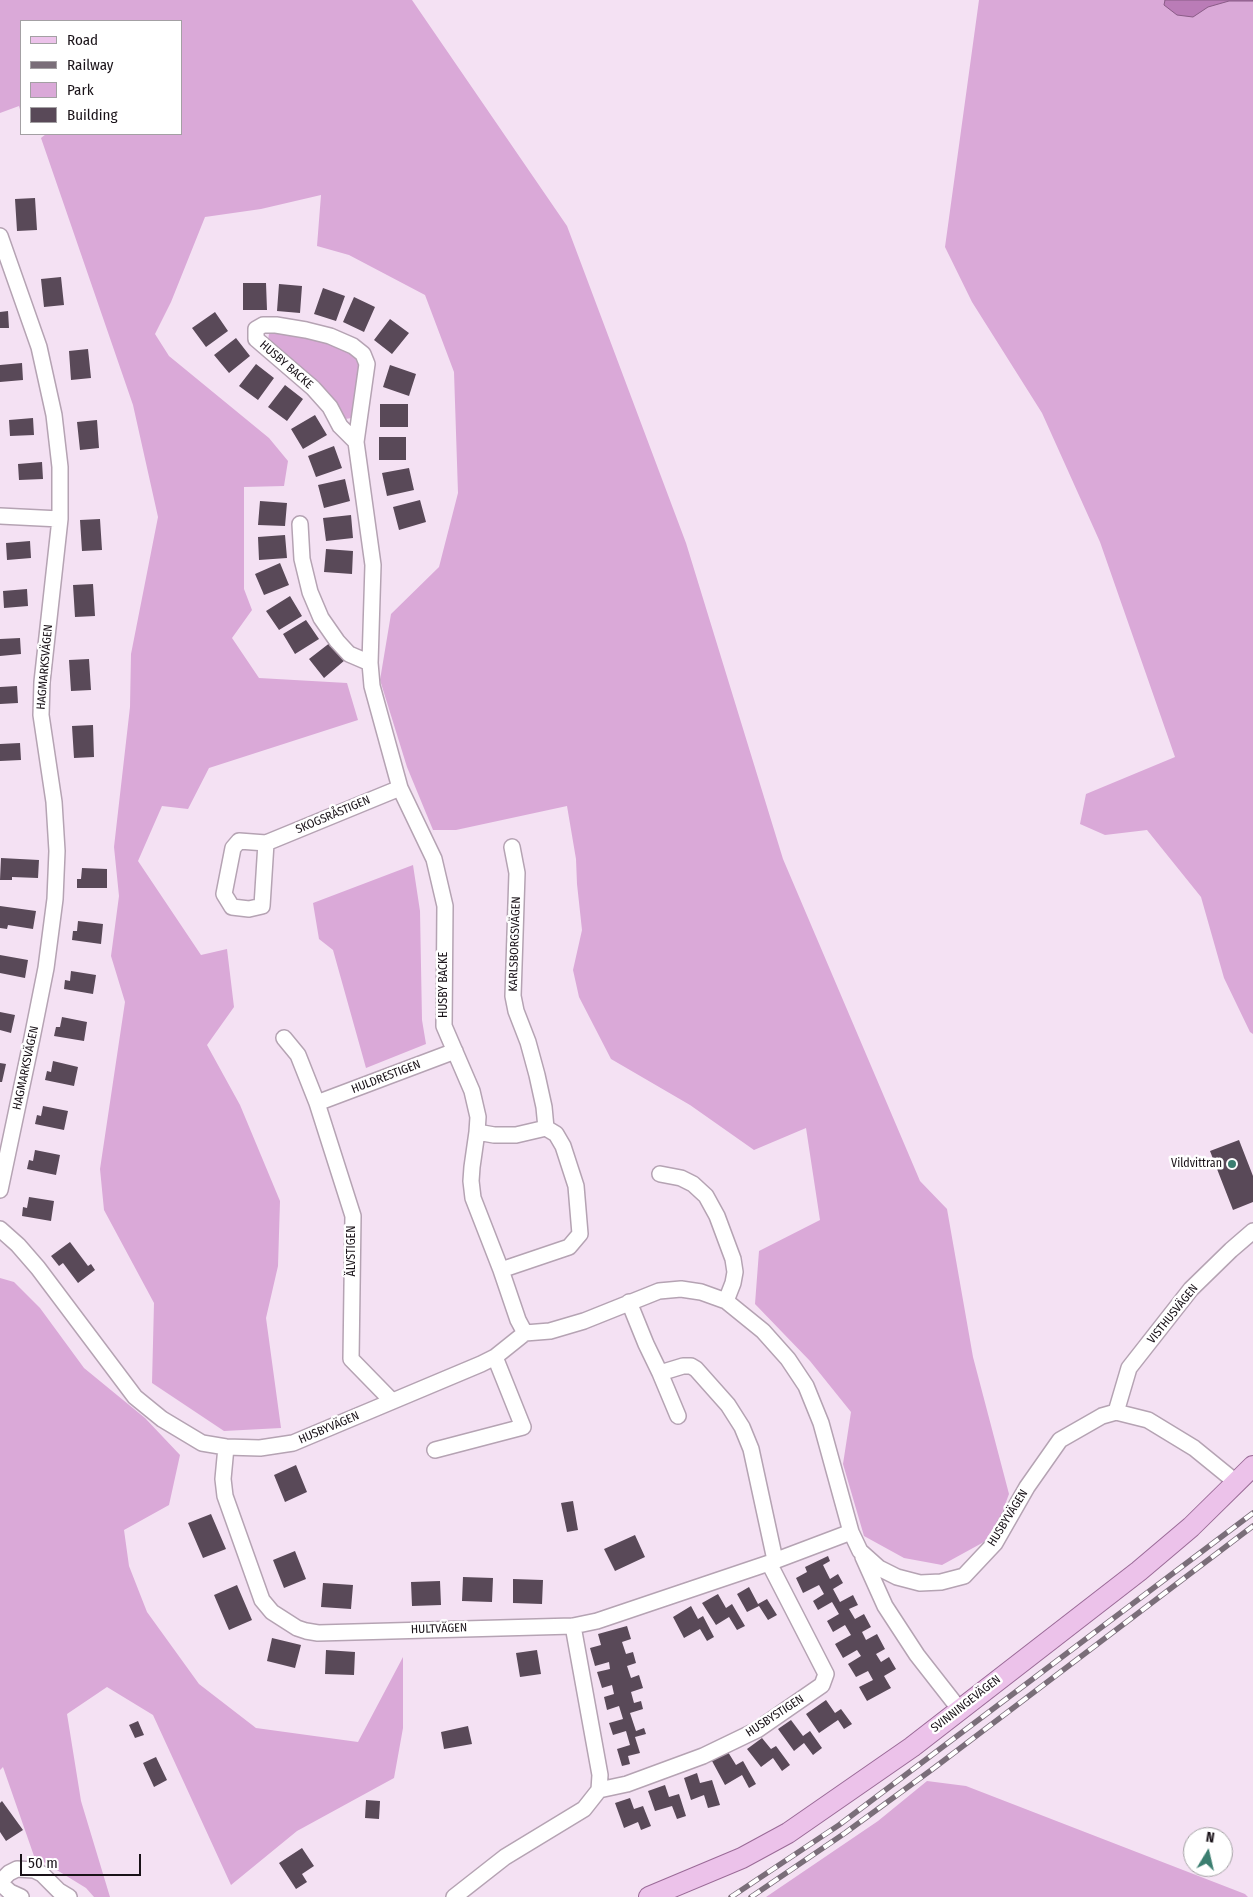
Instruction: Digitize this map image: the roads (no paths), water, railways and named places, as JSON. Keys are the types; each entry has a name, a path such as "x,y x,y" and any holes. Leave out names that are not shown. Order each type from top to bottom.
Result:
{"main road":[{"name":"SVINNINGEVÄGEN","path":"649,1897 742,1858 788,1833 912,1747 1139,1571 1191,1527 1253,1466"}],"street":[{"name":"HAGMARKSVÄGEN","path":"0,236 39,347 54,415 60,467 60,519 42,682 41,715 54,802 57,851 55,899 43,985 0,1190"},
{"name":"HUSBY BACKE","path":"356,442 340,426 330,406 313,388 256,339 256,329 263,325 276,325 330,336 353,346 363,354 368,364 356,442 373,565 370,663 372,686 400,788 434,859 445,906 444,1026 472,1090 478,1117 478,1132 471,1181 473,1198 518,1320 525,1334"},
{"path":"0,516 60,519"},
{"path":"300,524 302,559 310,592 321,618 349,654 370,663"},
{"name":"SKOGSRÅSTIGEN","path":"266,843 262,906 249,908 232,907 224,894 233,848 239,841 266,843 400,788"},
{"name":"KARLSBORGSVÄGEN","path":"512,846 517,873 513,996 516,1012 528,1042 537,1075 544,1107 546,1128"},
{"name":"ÄLVSTIGEN","path":"284,1038 298,1055 318,1103 352,1216 352,1359 392,1401"},
{"name":"HULDRESTIGEN","path":"318,1103 454,1051"},
{"path":"478,1132 494,1135 516,1134 546,1128 556,1134 563,1146 576,1186 580,1234 569,1247 501,1270"},
{"path":"660,1174 681,1178 693,1184 706,1196 717,1216 734,1259 735,1272 733,1283 726,1301"},
{"name":"HUSBYVÄGEN","path":"0,1229 18,1245 38,1268 136,1397 162,1419 202,1443 226,1447 260,1448 293,1444 495,1357 525,1334 550,1331 584,1321 659,1290 681,1289 701,1292 726,1301 763,1331 788,1359 806,1386 821,1423 851,1532 860,1551 879,1568 897,1577 920,1583 940,1582 964,1576 995,1544 1027,1487 1060,1440 1102,1416 1116,1412"},
{"name":"VISTHUSVÄGEN","path":"1116,1412 1129,1368 1191,1289 1253,1231"},
{"path":"629,1302 678,1416"},
{"path":"436,1450 523,1427 495,1357"},
{"path":"660,1373 683,1366 691,1366 728,1405 742,1427 751,1449 772,1562"},
{"path":"1116,1412 1148,1420 1194,1448 1237,1483"},
{"name":"HULTVÄGEN","path":"226,1447 222,1479 225,1496 262,1600 272,1612 297,1628 318,1633 574,1626 772,1562 851,1532"},
{"path":"860,1551 885,1606 922,1662 960,1710"},
{"name":"HUSBYSTIGEN","path":"599,1790 627,1784 703,1756 757,1730 822,1685 826,1674 772,1562"},
{"path":"454,1897 505,1857 584,1809 599,1790 600,1775 574,1626"},
{"path":"9,1890 10,1873 17,1869 34,1870 42,1874 69,1897"}],"railway":[{"path":"731,1897 839,1825 1253,1513"},
{"path":"751,1897 845,1833 934,1768 1253,1526"}],"place":[{"name":"Vildvittran","path":"1232,1164"}]}
